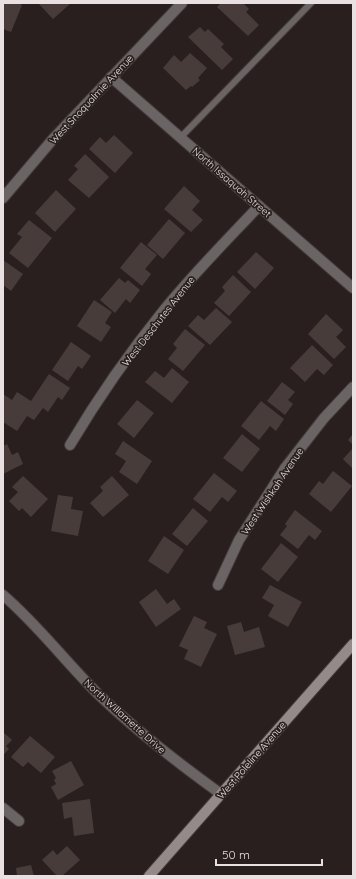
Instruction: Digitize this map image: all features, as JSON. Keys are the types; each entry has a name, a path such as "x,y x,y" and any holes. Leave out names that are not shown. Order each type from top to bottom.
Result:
{"street":[{"name":"West Snoqualmie Avenue","path":"3,198 24,171 53,139 182,3"},
{"name":"North Issaquah Street","path":"111,77 353,288"},
{"name":"West Deschutes Avenue","path":"70,445 124,362 164,310 201,267 259,206"},
{"name":"West Wishkah Avenue","path":"218,585 239,540 285,468 324,418 353,387"},
{"name":"North Willamette Drive","path":"3,595 36,627 96,692 179,764 221,794"},
{"name":"West Poleline Avenue","path":"150,876 353,644"},
{"path":"3,808 19,821"}],"lane":[{"path":"181,137 310,3"}],"building":[{"path":"3,3 18,3 22,5 11,32 3,29"},
{"path":"38,3 71,3 53,19"},
{"path":"221,3 243,3 249,9 246,12 259,25 248,36 217,7"},
{"path":"200,27 205,32 208,29 224,44 221,47 233,59 222,70 188,37"},
{"path":"190,53 207,68 198,78 200,80 186,90 163,68 174,55 181,62"},
{"path":"114,135 133,153 115,173 89,149 100,137 106,143"},
{"path":"85,154 109,177 89,198 68,180 78,169 74,166"},
{"path":"184,186 200,201 192,210 203,220 191,232 164,209"},
{"path":"56,190 76,209 55,232 35,213"},
{"path":"169,219 185,233 163,259 147,245"},
{"path":"29,220 52,238 28,268 9,253 22,237 17,234"},
{"path":"141,242 157,255 145,269 151,274 142,286 120,268"},
{"path":"256,252 274,268 255,289 237,272"},
{"path":"3,260 23,274 11,291 3,285"},
{"path":"233,275 251,292 229,316 214,303 225,291 222,287"},
{"path":"119,278 125,283 128,280 140,290 130,303 126,299 115,313 100,300"},
{"path":"94,300 112,312 105,323 111,327 101,342 77,326"},
{"path":"216,308 232,322 210,345 188,326 198,315 204,320"},
{"path":"326,314 343,330 336,337 346,347 334,359 308,334"},
{"path":"185,329 205,345 183,371 168,359 177,348 173,344"},
{"path":"71,342 91,356 82,369 78,366 68,381 52,370"},
{"path":"312,345 333,365 324,375 317,369 305,382 290,368"},
{"path":"172,368 189,382 172,403 145,382 155,371 164,378"},
{"path":"49,374 70,388 62,400 58,397 48,412 43,408 34,420 27,416 17,431 3,422 3,394 12,400 17,392 31,401"},
{"path":"282,382 295,392 288,400 293,404 285,415 267,401"},
{"path":"137,400 154,413 134,438 117,424"},
{"path":"261,401 284,419 276,431 270,426 259,440 241,426"},
{"path":"242,434 260,449 242,472 223,458"},
{"path":"353,434 353,445 348,440"},
{"path":"123,441 152,461 137,484 119,472 126,461 115,454"},
{"path":"7,444 12,455 18,452 23,464 3,474 3,446"},
{"path":"353,448 353,469 343,459"},
{"path":"333,471 352,486 331,512 309,494 319,481 323,484"},
{"path":"214,473 237,491 228,502 222,497 210,512 193,499"},
{"path":"23,476 48,499 31,517 22,508 19,511 9,501 18,492 12,487"},
{"path":"112,476 129,495 103,517 90,503 103,491 100,487"},
{"path":"58,495 73,497 71,509 83,511 78,536 51,531"},
{"path":"193,508 208,521 187,546 172,534"},
{"path":"295,510 322,531 315,540 309,535 298,549 280,535 287,526 285,524"},
{"path":"164,536 184,550 168,574 148,561"},
{"path":"281,543 298,557 278,582 261,569"},
{"path":"270,585 302,602 288,627 268,616 274,605 262,598"},
{"path":"156,589 167,604 174,599 181,609 156,627 139,602"},
{"path":"194,616 207,622 204,628 217,634 201,667 184,659 188,650 179,646"},
{"path":"241,622 244,632 259,627 265,647 235,655 227,626"},
{"path":"3,732 12,740 6,746 9,749 3,755"},
{"path":"30,736 55,757 41,773 28,762 23,767 11,757"},
{"path":"71,761 84,785 58,800 51,787 56,784 54,780 56,778 52,771"},
{"path":"90,799 94,833 74,836 72,817 64,819 62,803"},
{"path":"67,846 80,860 62,876 57,876 42,860 53,850 57,855"},
{"path":"31,865 34,876 17,876 16,868"}]}
